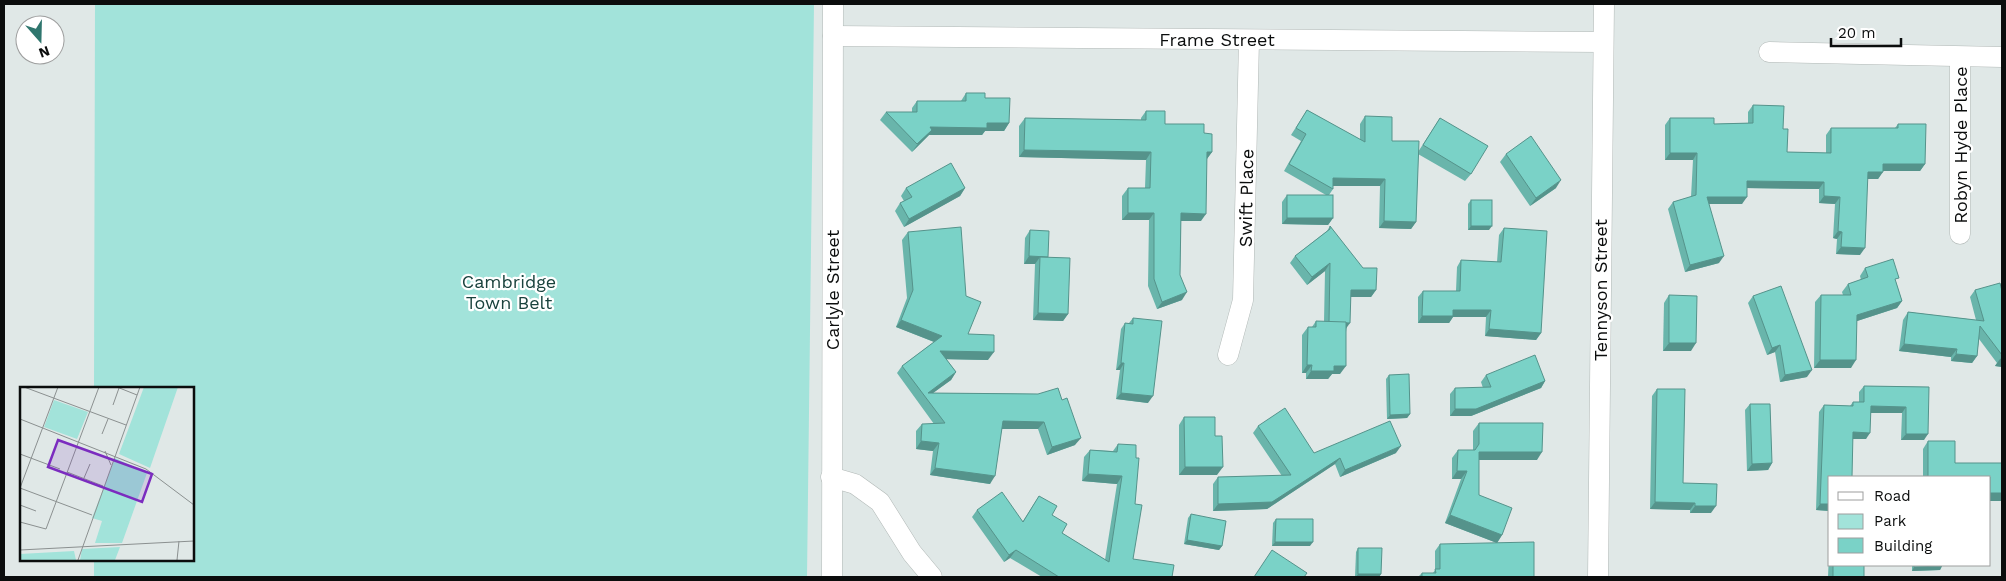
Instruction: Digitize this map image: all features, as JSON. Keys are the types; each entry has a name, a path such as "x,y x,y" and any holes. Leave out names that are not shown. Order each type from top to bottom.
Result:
{"street":[{"name":"Carlyle Street","path":"832,577 833,4"},
{"name":"Tennyson Street","path":"1598,577 1602,42 1604,4"},
{"name":"Frame Street","path":"833,36 1602,42"},
{"name":"Swift Place","path":"1228,355 1243,300 1249,40"},
{"path":"1769,52 2002,57"},
{"name":"Robyn Hyde Place","path":"1960,57 1960,234"},
{"path":"831,477 854,484 880,502 912,553 932,577"}],"green space":[{"name":"Cambridge Town Belt","path":"95,4 814,4 807,577 94,577 94,561 194,561 194,387 94,387"}],"building":[{"path":"966,93 985,93 985,98 1010,98 1009,123 987,123 987,128 930,127 932,130 917,144 886,112 917,112 917,101 966,101"},
{"path":"1753,105 1784,106 1783,129 1788,129 1787,152 1831,153 1831,128 1898,128 1898,124 1926,124 1925,164 1883,164 1883,172 1868,172 1865,248 1841,247 1842,232 1838,231 1840,197 1824,196 1824,182 1747,181 1747,197 1707,197 1724,256 1690,265 1673,202 1696,195 1697,153 1670,153 1670,118 1714,118 1714,124 1753,123"},
{"path":"1307,110 1365,142 1365,116 1392,117 1392,141 1419,141 1416,222 1384,221 1385,179 1333,178 1333,189 1289,164 1306,134 1296,128"},
{"path":"1146,111 1165,111 1165,124 1204,124 1204,133 1212,134 1212,152 1207,152 1206,214 1181,213 1180,275 1187,292 1162,302 1154,279 1154,213 1128,213 1128,188 1150,188 1151,152 1024,150 1025,118 1146,120"},
{"path":"1440,118 1488,146 1471,174 1423,145"},
{"path":"1531,136 1561,180 1536,198 1506,154"},
{"path":"951,163 965,188 909,219 900,203 912,197 906,188"},
{"path":"1287,195 1333,195 1333,218 1287,218"},
{"path":"1471,200 1492,200 1492,226 1471,226"},
{"path":"1330,226 1363,268 1377,268 1376,290 1351,290 1350,323 1329,322 1330,263 1312,277 1295,256 1330,229"},
{"path":"961,227 966,296 981,302 968,334 994,335 994,352 940,351 956,372 928,393 1038,394 1058,388 1062,400 1067,398 1081,438 1052,447 1044,422 1003,421 995,476 935,468 939,443 921,441 922,424 945,423 902,366 942,336 901,320 913,290 908,232"},
{"path":"1504,228 1547,231 1541,333 1489,329 1491,310 1453,310 1453,316 1422,316 1423,291 1460,291 1461,260 1501,262"},
{"path":"1030,230 1049,231 1048,257 1029,256"},
{"path":"1040,257 1070,258 1068,314 1038,313"},
{"path":"1893,259 1899,278 1895,279 1902,301 1857,315 1856,360 1820,360 1821,295 1851,295 1848,284 1868,277 1865,268"},
{"path":"2000,283 2002,291 2002,355 1980,326 1977,356 1956,354 1957,349 1904,344 1908,312 1984,321 1975,290"},
{"path":"1781,286 1812,370 1785,375 1780,345 1772,348 1753,296"},
{"path":"1669,295 1697,296 1696,343 1669,343"},
{"path":"1133,318 1162,321 1153,396 1121,393 1124,363 1121,363 1125,323 1133,324"},
{"path":"1316,321 1346,322 1346,366 1334,366 1334,371 1311,371 1312,365 1307,365 1308,327 1316,327"},
{"path":"1535,355 1545,381 1476,409 1455,409 1455,388 1491,387 1486,375"},
{"path":"1409,374 1410,414 1390,415 1389,375"},
{"path":"1864,386 1929,387 1928,434 1906,434 1906,407 1871,406 1870,433 1853,432 1852,476 1828,476 1828,504 1820,504 1824,405 1853,406 1853,402 1864,402"},
{"path":"1657,389 1685,389 1683,483 1717,484 1716,506 1695,506 1695,503 1655,502"},
{"path":"1750,404 1770,404 1772,463 1752,464"},
{"path":"1285,408 1314,453 1390,421 1401,446 1345,470 1340,458 1272,502 1218,504 1218,477 1291,475 1258,426"},
{"path":"1184,417 1215,417 1215,436 1222,436 1223,467 1185,467"},
{"path":"1479,423 1543,423 1542,452 1479,452 1479,495 1512,508 1502,535 1450,515 1467,471 1457,471 1458,450 1475,450 1479,444"},
{"path":"1928,441 1955,441 1955,463 2002,463 2002,493 1991,493 1991,476 1928,476"},
{"path":"1118,444 1136,445 1136,458 1139,458 1135,504 1142,505 1133,559 1174,565 1172,577 1059,577 1016,550 1009,555 977,510 1002,492 1023,522 1039,496 1057,506 1052,515 1067,524 1062,533 1109,562 1122,476 1088,474 1090,450 1117,452"},
{"path":"1191,514 1226,521 1222,546 1187,540"},
{"path":"1276,519 1313,519 1313,542 1275,542"},
{"path":"1534,542 1534,577 1422,577 1422,573 1436,573 1435,569 1440,569 1440,544"},
{"path":"1358,548 1382,548 1381,574 1358,574"},
{"path":"1272,550 1307,573 1304,577 1254,577"},
{"path":"1833,566 1864,566 1864,577 1833,577"}]}
